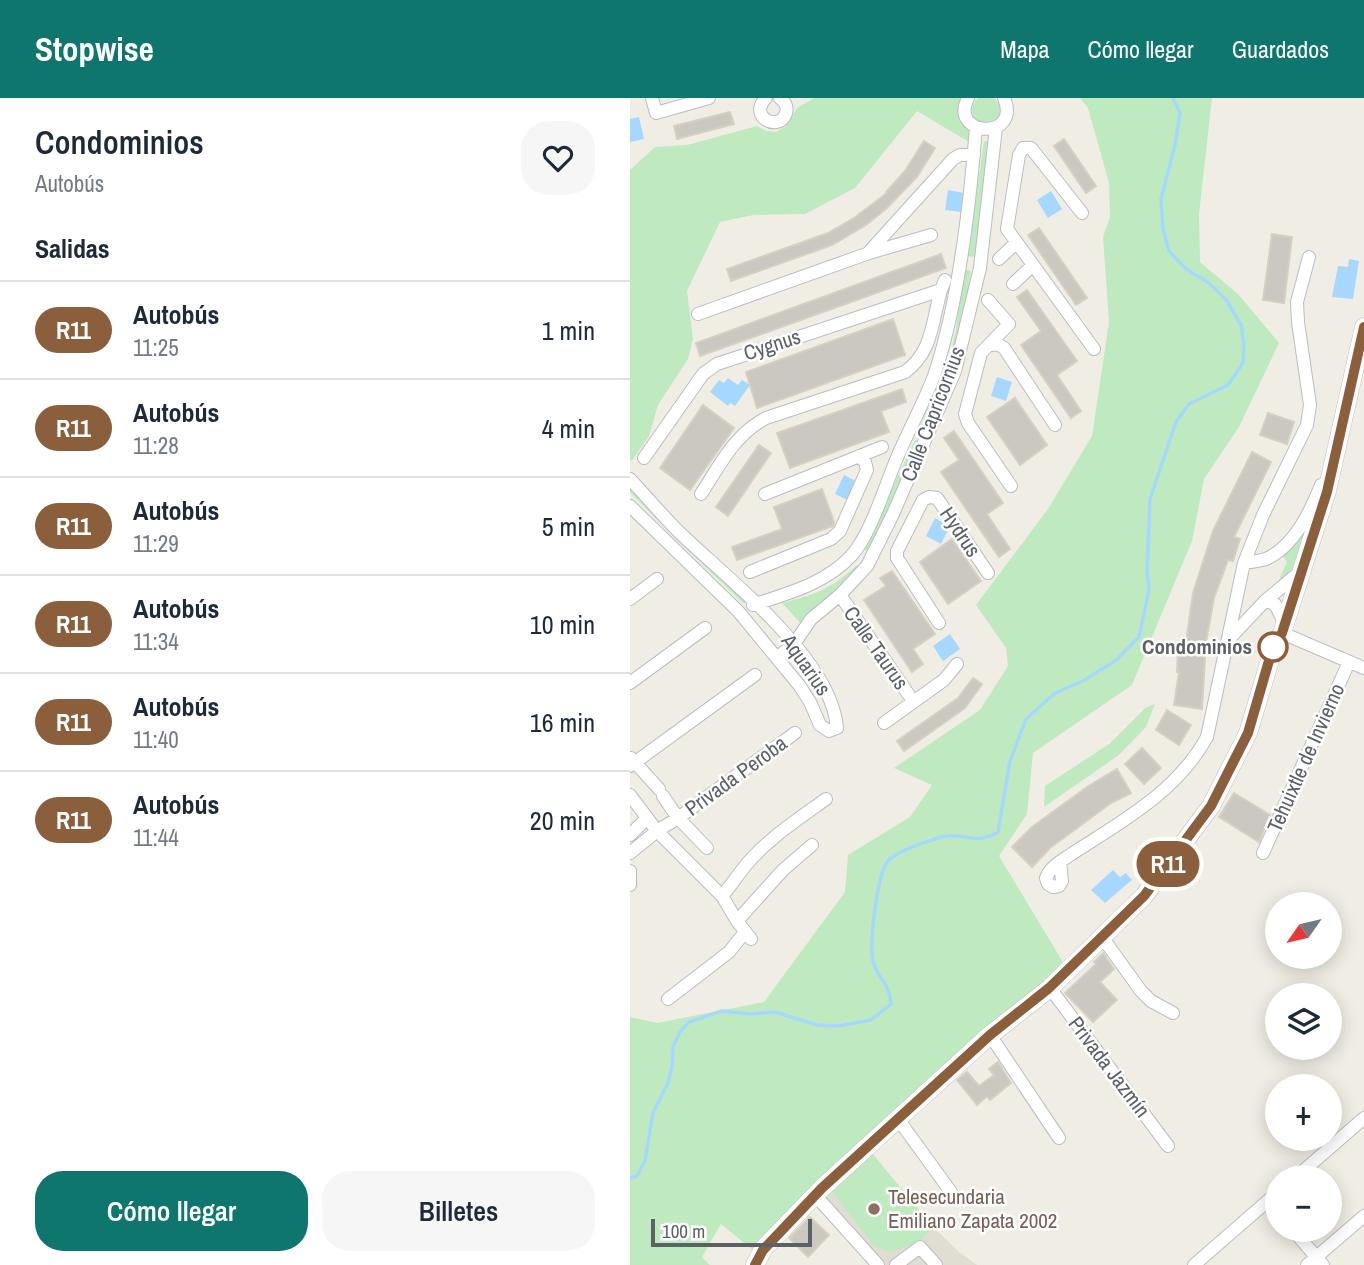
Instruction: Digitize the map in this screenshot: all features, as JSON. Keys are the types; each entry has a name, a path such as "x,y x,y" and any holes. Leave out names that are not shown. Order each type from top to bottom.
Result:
{"street":[{"path":"652,98 656,113 709,98"},
{"path":"766,98 760,105 760,114 765,120 774,123 782,119 786,111 785,103 780,98"},
{"name":"Calle Capricornius","path":"738,611 810,586 837,570 854,553 873,516 933,377 946,339 974,155 975,127 965,112 968,98"},
{"name":"Calle Capricornius","path":"778,657 794,644 811,619 840,595 867,566 893,514 955,371 980,268 996,128 1006,116 1007,107 1003,98"},
{"path":"975,127 988,130 996,128"},
{"path":"1082,214 1031,148 1023,148 1019,155 1007,229 1094,349"},
{"path":"869,253 953,159 960,155 974,155"},
{"path":"991,176 1015,177"},
{"path":"698,314 869,253 931,235"},
{"path":"999,259 1017,243"},
{"path":"1060,862 1138,813 1194,760 1207,737 1244,563 1263,515 1307,425 1310,405 1297,302 1309,257"},
{"path":"1013,284 1033,265"},
{"path":"959,266 980,268"},
{"name":"Cygnus","path":"644,458 703,374 717,364 943,285 930,338 921,359 905,372 766,418 753,425 740,436 701,495"},
{"path":"988,300 1009,324 981,353 965,418 1011,486"},
{"path":"755,1265 763,1250 815,1195 990,1035 1049,988 1144,896 1211,806 1248,733 1273,647 1283,629 1327,492 1364,327"},
{"path":"930,338 946,339"},
{"path":"991,345 997,344 1003,348 1055,425"},
{"path":"955,371 974,381"},
{"path":"907,432 926,440"},
{"path":"765,494 883,447"},
{"path":"750,572 831,538 839,531 867,470 865,462 859,456"},
{"path":"1244,563 1265,559 1279,550 1308,517 1334,460"},
{"name":"Aquarius","path":"630,479 677,530 758,604 794,644 822,683 836,713 837,728 829,731 820,725 810,702 778,657 738,611 630,506"},
{"name":"Hydrus","path":"893,514 911,524 923,500 929,497 937,498 988,573"},
{"path":"850,507 873,516"},
{"path":"911,524 897,551 897,558 939,623"},
{"path":"854,553 855,558 867,566"},
{"path":"1228,640 1265,601 1302,570"},
{"path":"630,599 657,579"},
{"name":"Calle Taurus","path":"840,595 913,701"},
{"path":"1265,601 1275,604 1283,629 1364,668"},
{"path":"630,683 705,628"},
{"name":"Tehuixtle de Invierno","path":"1263,853 1349,662"},
{"path":"884,723 944,680 957,664"},
{"path":"632,761 755,675"},
{"name":"Privada Peroba","path":"630,853 795,733"},
{"name":"Privada Peroba","path":"632,761 661,792 678,818 707,848"},
{"path":"630,795 657,831 722,896 748,936 668,999"},
{"path":"722,896 741,871 779,833 826,799"},
{"path":"630,835 647,818"},
{"path":"737,921 783,870 812,845"},
{"path":"630,871 630,885"},
{"path":"1102,937 1140,991 1151,1001 1173,1013"},
{"name":"Privada Jazmín","path":"1049,988 1168,1146"},
{"path":"990,1035 1059,1138"},
{"path":"1310,1165 1364,1118"},
{"path":"898,1119 951,1192"},
{"path":"815,1195 878,1265"},
{"path":"1194,1265 1265,1203"},
{"path":"1301,1242 1316,1263 1364,1216"},
{"path":"896,1265 920,1247 936,1265"}],"shaded area":[{"name":"Telesecundaria Emiliano Zapata 2002","path":"841,1173 924,1218 959,1252 977,1265 875,1265 824,1200"}],"green space":[{"path":"986,96 996,100 1000,110 996,120 986,124 976,120 972,110 976,100"},
{"path":"814,98 969,98 974,145 917,111 855,188 805,214 753,215 720,222 687,291 693,339 688,359 658,405 649,436 632,461 630,460 630,170 655,147 687,145 757,126 776,132 786,126 797,108"},
{"path":"1080,98 1212,98 1199,214 1200,262 1239,295 1279,343 1239,427 1204,479 1192,541 1132,685 1033,753 1027,814 999,856 1063,962 760,1256 721,1224 702,1257 710,1265 630,1265 630,1017 657,1023 764,1002 845,892 848,855 910,817 932,785 894,768 980,710 1008,666 1006,648 976,605 1048,509 1092,436 1109,322 1103,237 1110,217 1109,183 1088,108"},
{"path":"984,141 992,142 975,257 968,256"},
{"path":"963,269 971,271 959,346 926,427 921,424 949,358 956,330"},
{"path":"915,440 921,444 875,539 866,551 861,547 870,535"},
{"path":"630,484 749,603 743,603 675,538 630,492"},
{"path":"1314,516 1294,570 1279,580 1287,562 1282,555"},
{"path":"857,565 862,570 802,625 782,603 822,590"},
{"path":"1155,704 1146,727 1119,755 1044,807 1045,786 1109,744 1145,708"},
{"name":"Telesecundaria Emiliano Zapata 2002","path":"872,1153 934,1228 917,1243 890,1252 874,1246 831,1190"}],"water":[{"path":"639,117 644,139 630,142 630,119"},
{"path":"948,190 964,193 961,212 945,210"},
{"path":"1051,191 1062,209 1048,218 1037,200"},
{"path":"1349,259 1359,261 1353,299 1332,297 1338,266 1348,267"},
{"path":"997,377 1012,382 1006,401 991,396"},
{"path":"728,378 738,385 742,380 750,385 735,406 730,403 728,406 710,392 719,380 724,383"},
{"path":"844,475 860,483 852,502 835,494"},
{"path":"935,518 950,526 941,544 926,536"},
{"path":"950,634 960,649 943,661 933,646"},
{"path":"1113,870 1120,877 1126,873 1132,880 1105,903 1091,890"}],"building":[{"path":"730,112 734,124 677,139 674,126"},
{"path":"1064,139 1096,186 1086,193 1054,146"},
{"path":"924,141 935,148 917,177 866,225 832,245 731,281 727,269 828,233 854,218 887,193"},
{"path":"1039,228 1087,298 1076,305 1028,235"},
{"path":"1272,234 1292,237 1284,303 1263,300"},
{"path":"941,254 946,268 700,356 696,343"},
{"path":"1027,290 1077,361 1057,375 1081,411 1071,418 1021,345 1041,331 1017,297"},
{"path":"893,319 905,355 757,408 746,372"},
{"path":"902,389 906,402 881,411 889,432 790,468 777,433"},
{"path":"1015,398 1047,445 1020,465 987,417"},
{"path":"703,405 734,428 690,490 660,468"},
{"path":"1268,413 1294,422 1287,444 1260,435"},
{"path":"954,431 1003,503 987,514 1010,549 999,557 941,472 959,460 944,438"},
{"path":"759,445 771,453 728,516 716,507"},
{"path":"1252,452 1271,462 1234,537 1240,539 1233,561 1228,560 1214,598 1206,642 1202,709 1174,705 1179,672 1178,649 1185,649 1193,593 1213,531"},
{"path":"822,489 833,526 737,560 732,547 782,529 774,507"},
{"path":"952,539 981,581 948,604 920,562"},
{"path":"892,571 935,634 913,649 923,664 912,672 864,600 886,586 880,578"},
{"path":"973,678 982,684 965,708 904,751 897,741 958,698"},
{"path":"1167,710 1191,725 1179,745 1156,730"},
{"path":"1142,748 1161,768 1144,784 1125,764"},
{"path":"1117,769 1131,793 1111,803 1050,848 1032,867 1012,847 1032,827"},
{"path":"1234,793 1270,815 1259,842 1219,817"},
{"path":"1103,953 1114,969 1100,982 1117,1000 1093,1022 1065,993 1096,964 1094,962"},
{"path":"998,1062 1011,1083 990,1100 987,1096 977,1105 957,1080 967,1072 979,1086 994,1075 989,1069"},
{"path":"810,1217 829,1235 808,1257 789,1238"}],"waterway":[{"path":"630,1178 637,1176 645,1161 653,1113 668,1083 672,1067 673,1047 680,1032 689,1022 722,1011 750,1014 775,1012 817,1025 838,1026 871,1020 891,1004 888,991 875,967 872,952 877,894 888,861 905,850 941,837 975,839 998,832 1010,761 1026,719 1055,693 1083,681 1115,661 1139,637 1149,590 1147,571 1150,499 1176,422 1189,404 1228,385 1243,363 1241,325 1227,301 1209,283 1186,269 1169,251 1163,229 1161,199 1180,113 1173,98"}],"bus line":[{"name":"R11","path":"755,1265 763,1250 822,1188 990,1035 1049,988 1144,896 1211,806 1248,733 1273,647 1282,633 1327,492 1364,327"}],"place":[{"name":"Condominios","path":"1273,647"},
{"name":"Telesecundaria Emiliano Zapata 2002","path":"874,1209"}]}
